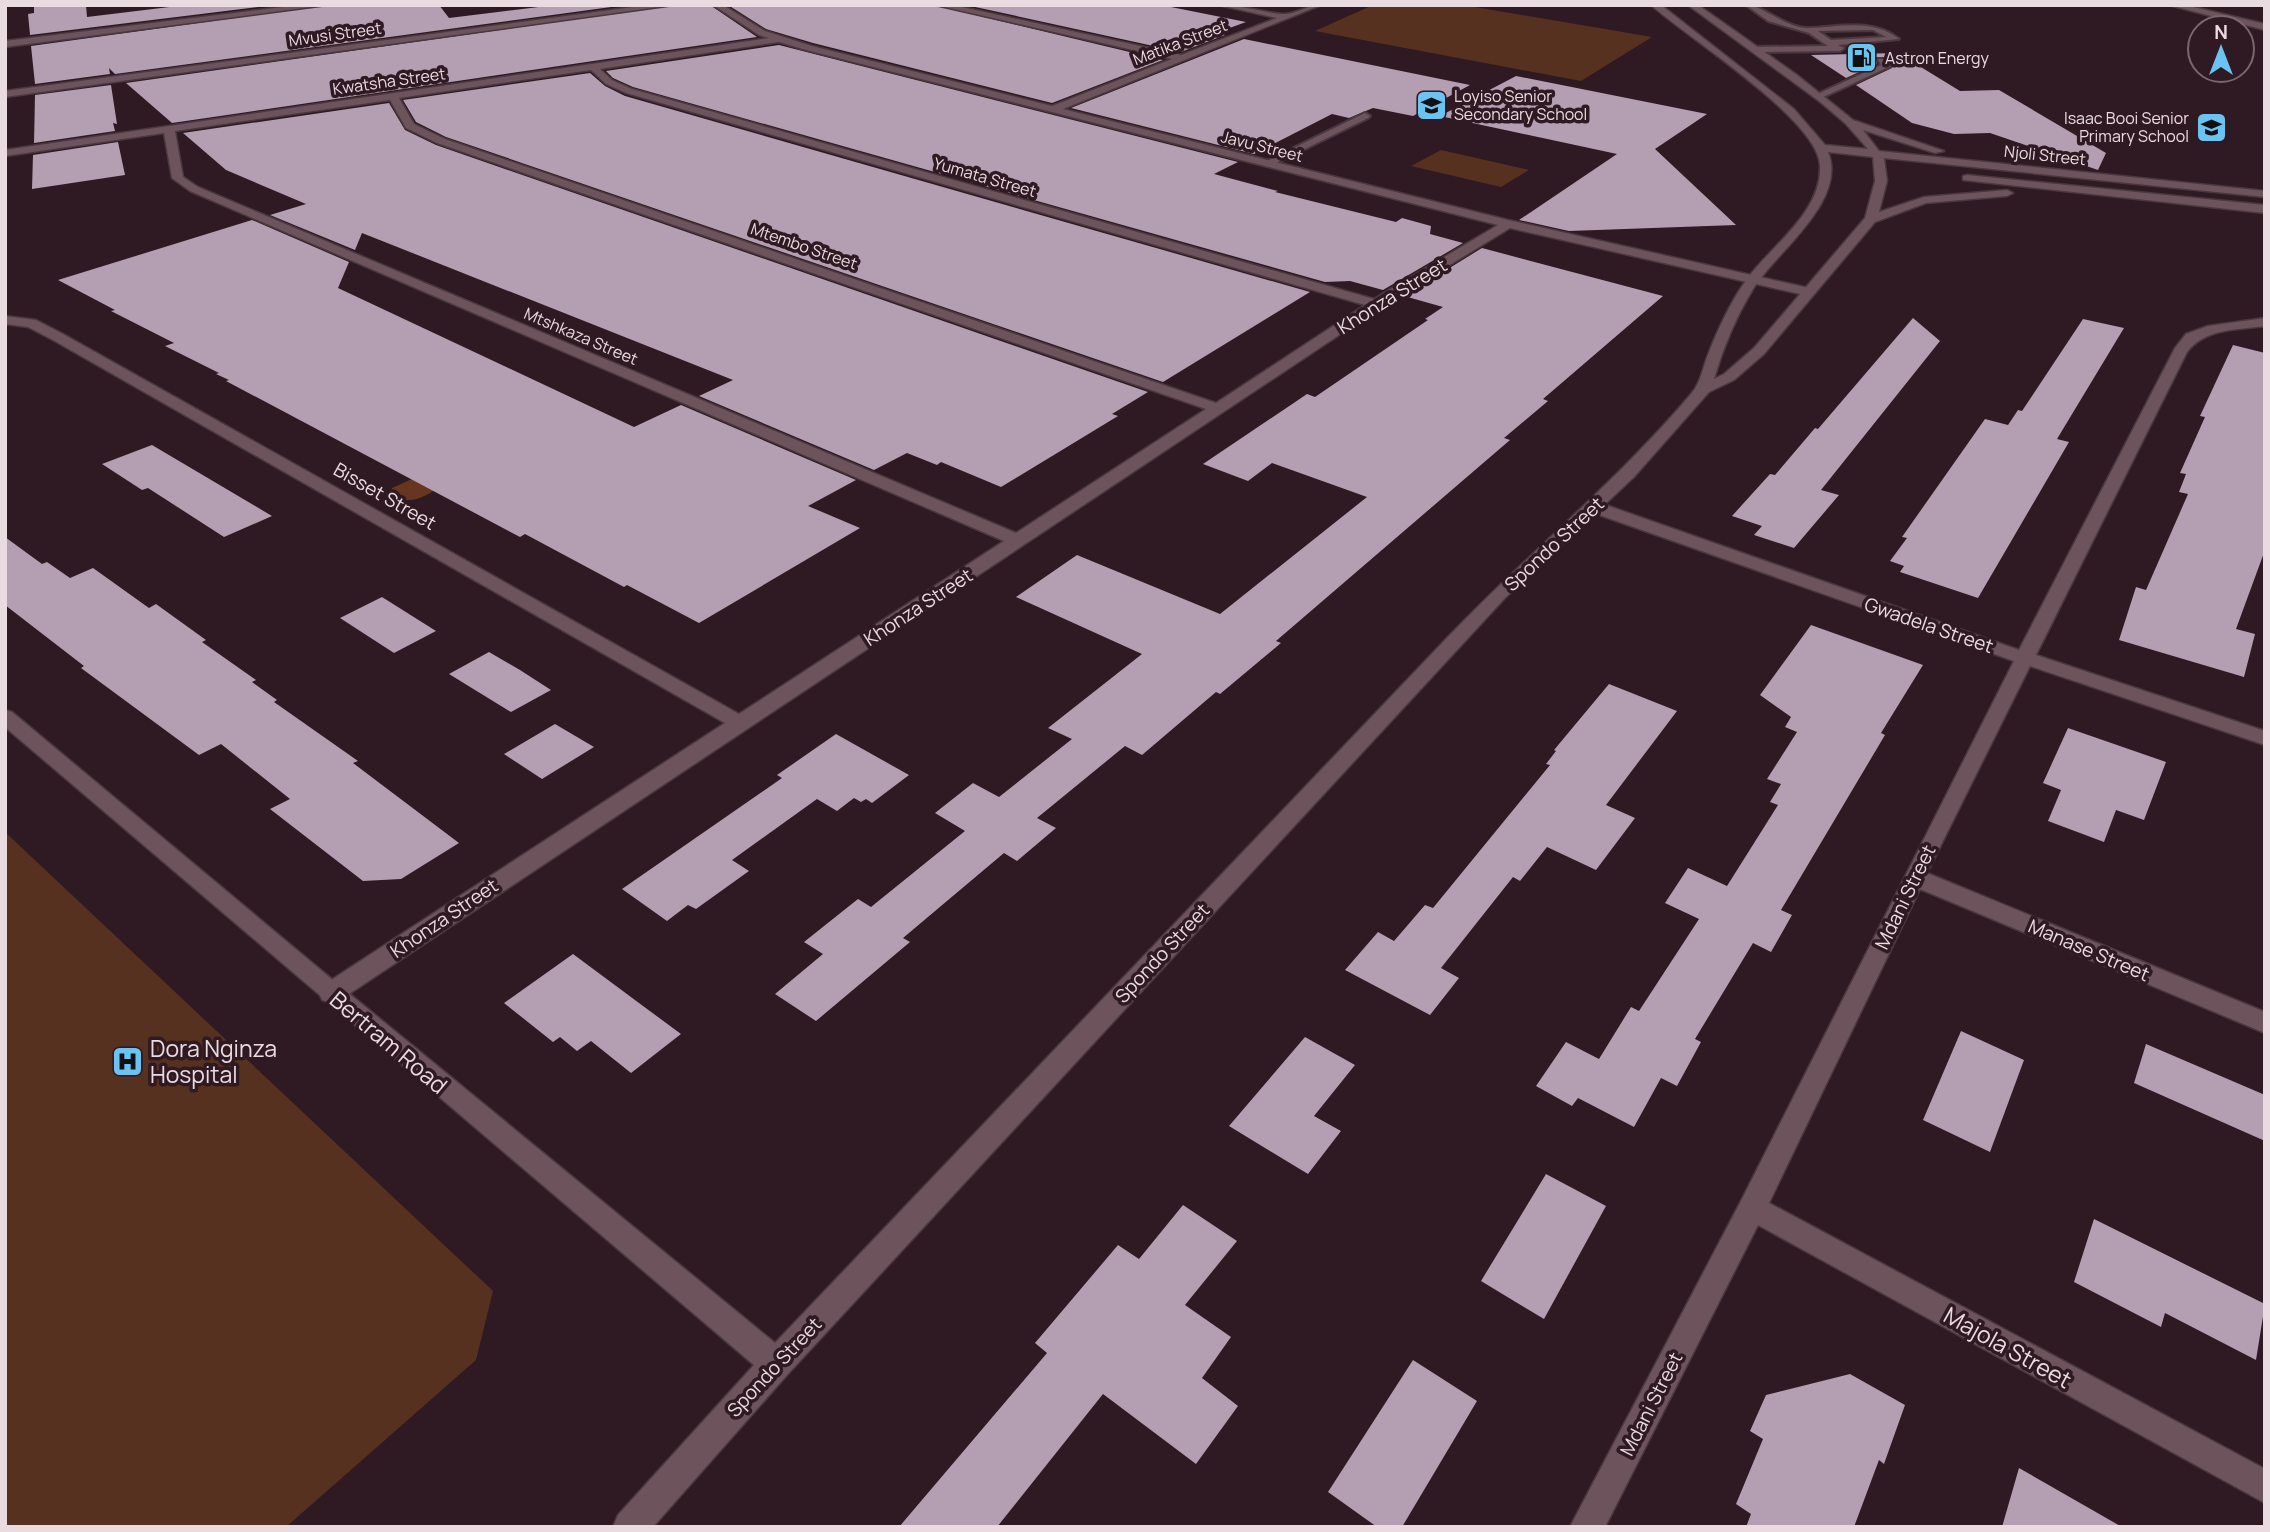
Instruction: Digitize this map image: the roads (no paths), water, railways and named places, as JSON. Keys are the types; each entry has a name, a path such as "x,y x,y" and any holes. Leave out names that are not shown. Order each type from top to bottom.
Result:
{"street":[{"path":"5,44 322,5"},
{"name":"Mvusi Street","path":"5,94 669,5"},
{"name":"Javu Street","path":"717,5 749,27 778,39 1508,224 1809,292"},
{"path":"940,5 1181,58"},
{"path":"1223,5 1286,17"},
{"name":"Matika Street","path":"1054,109 1317,5"},
{"name":"Spondo Street","path":"1655,5 1790,110 1831,163 1808,216 1753,279 1708,368 1704,390"},
{"name":"Spondo Street","path":"630,1527 776,1364 1499,594 1628,474 1704,390 1729,377 1759,351 1871,219 1880,193 1877,154 1818,96 1692,5"},
{"path":"2173,5 2265,27"},
{"path":"2188,9 2204,5"},
{"name":"Kwatsha Street","path":"5,153 778,39"},
{"name":"Yumata Street","path":"593,67 609,82 629,91 1376,304"},
{"name":"Mtembo Street","path":"393,96 410,126 441,141 1220,409"},
{"path":"1847,122 2003,167"},
{"name":"Mtshkaza Street","path":"169,129 178,178 194,189 1019,541"},
{"name":"Njoli Street","path":"1822,148 2265,194"},
{"path":"1876,168 1895,170"},
{"name":"Njoli Street","path":"1948,176 2265,209"},
{"path":"1871,219 1902,206 1943,197 2082,190"},
{"name":"Khonza Street","path":"331,993 1376,304 1508,224"},
{"name":"Bisset Street","path":"5,320 32,323 58,337 339,494 738,723"},
{"name":"Mdani Street","path":"1587,1527 1752,1208 1914,877 2180,351 2190,337 2213,329 2265,322"},
{"name":"Gwadela Street","path":"1594,507 2025,658 2265,738"},
{"name":"Bertram Road","path":"5,716 331,993 776,1364"},
{"name":"Manase Street","path":"1914,877 2265,1023"},
{"name":"Majola Street","path":"1752,1208 2265,1487"}],"lane":[{"path":"1750,5 1756,12 1786,26 1812,31 1834,45 1863,50"},
{"path":"1754,49 1895,39 1882,31 1863,27 1821,28 1812,31"},
{"path":"1818,96 1887,66 1881,61"},
{"path":"1268,163 1365,116"}],"place":[{"name":"Astron Energy","path":"1862,58"},
{"name":"Loyiso Senior Secondary School","path":"1431,105"},
{"name":"Isaac Booi Senior Primary School","path":"2212,127"},
{"name":"Dora Nginza Hospital","path":"127,1061"}]}
